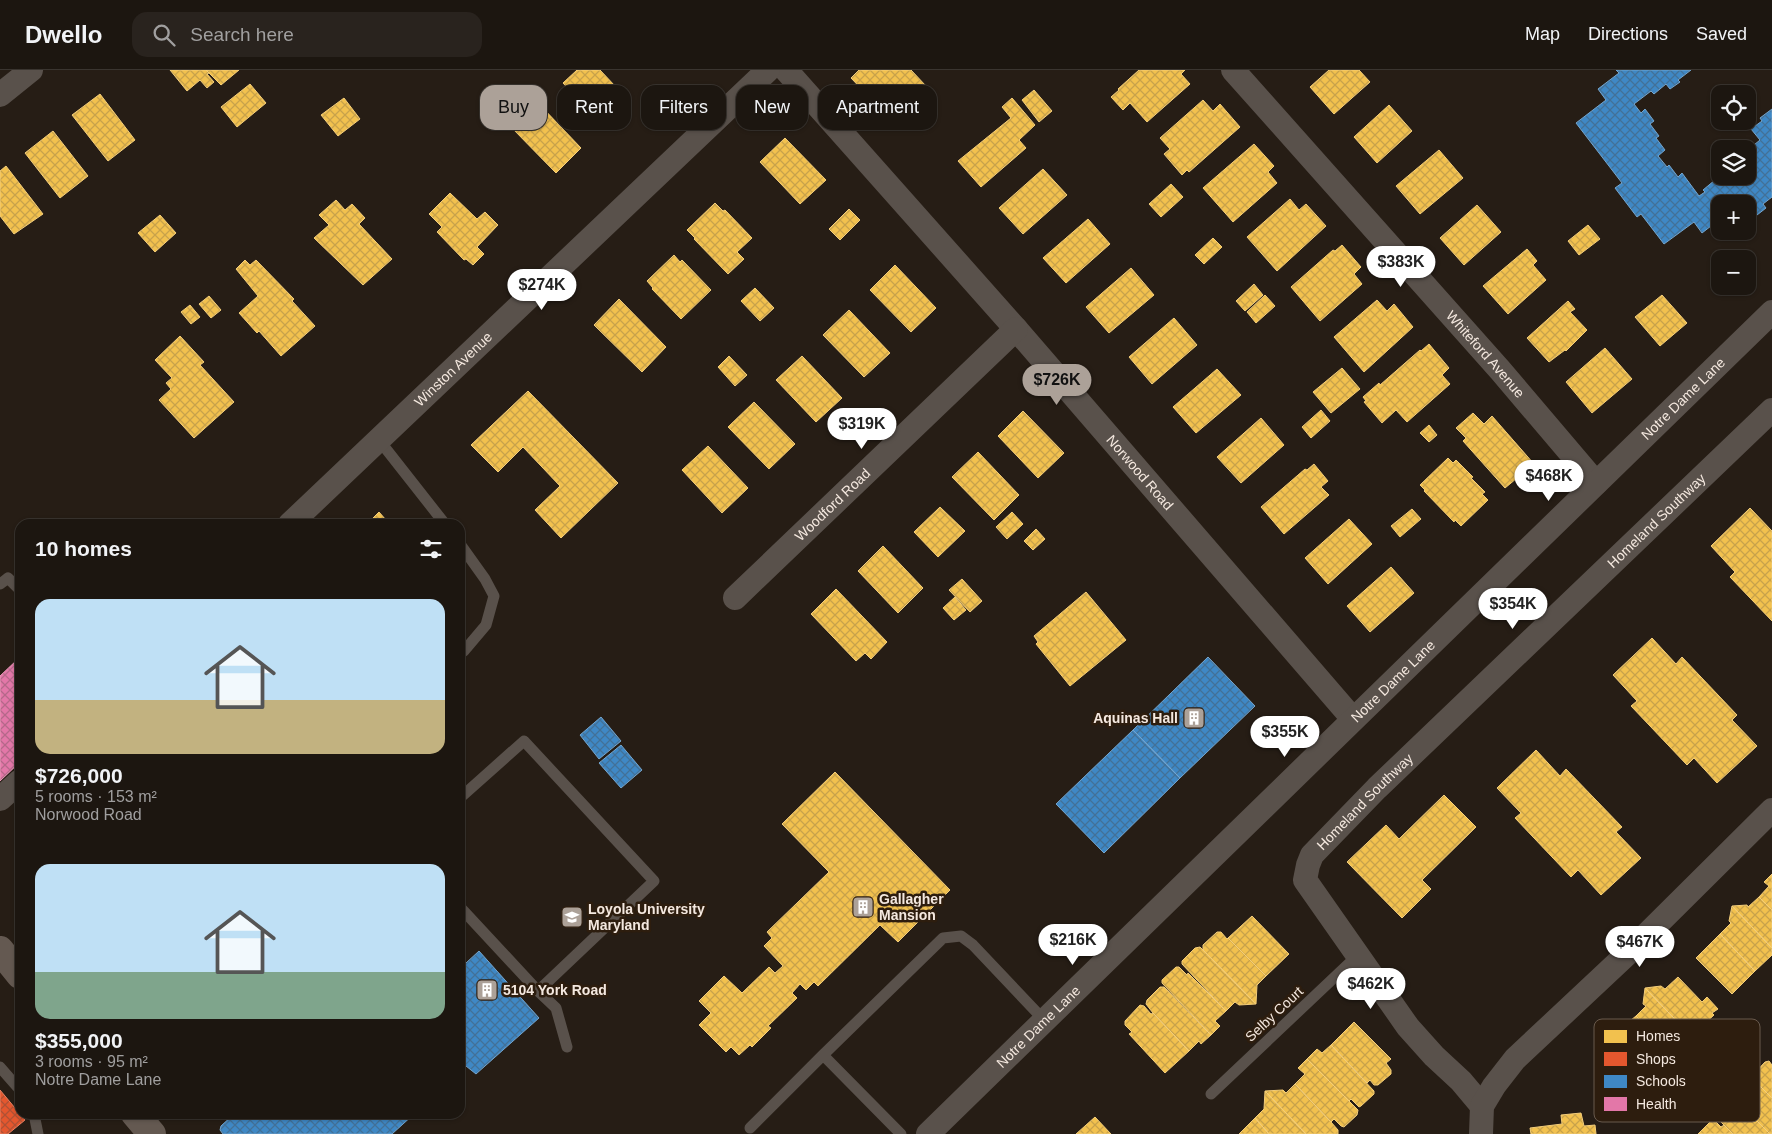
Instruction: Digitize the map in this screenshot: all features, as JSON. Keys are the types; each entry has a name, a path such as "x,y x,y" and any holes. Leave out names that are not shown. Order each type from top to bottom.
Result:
{"main road":[{"path":"0,950 15,969"},
{"path":"139,1119 152,1134"}],"street":[{"path":"0,95 31,70"},
{"name":"Winston Avenue","path":"295,519 768,70"},
{"name":"Norwood Road","path":"786,70 1016,329 1353,719"},
{"name":"Whiteford Avenue","path":"1233,70 1500,370 1596,483"},
{"name":"Notre Dame Lane","path":"928,1134 1772,312"},
{"name":"Woodford Road","path":"735,598 1016,329"},
{"name":"Homeland Southway","path":"1482,1106 1461,1081 1434,1056 1408,1027 1317,899 1305,880 1312,855 1376,788 1772,410"},
{"path":"0,799 15,786"},
{"path":"1481,1134 1482,1106 1494,1086 1515,1060 1627,954 1772,810"}],"lane":[{"path":"379,440 440,519"},
{"path":"465,551 485,579 494,596 486,625 465,650"},
{"path":"0,584 8,578 15,585"},
{"path":"465,794 524,741 654,881 538,991"},
{"path":"465,913 556,1008 567,1047"},
{"path":"750,1128 943,938 961,936 1044,1020"},
{"name":"Selby Court","path":"1211,1094 1358,955"},
{"path":"823,1055 901,1134"},
{"path":"0,1067 15,1084"},
{"path":"35,1119 38,1134"}],"building: Homes":[{"path":"170,70 206,70 214,82 207,88 200,80 187,91"},
{"path":"206,70 239,70 221,85"},
{"path":"577,70 600,70 614,85 565,85 563,83"},
{"path":"859,70 911,70 925,85 858,85 851,78"},
{"path":"1139,70 1185,70 1181,74 1190,84 1147,122 1130,103 1123,110 1111,97"},
{"path":"1329,70 1359,70 1370,82 1334,114 1310,87"},
{"path":"250,84 266,103 237,127 221,107"},
{"path":"1034,90 1052,111 1039,122 1022,100"},
{"path":"100,94 135,140 108,161 72,115"},
{"path":"344,98 360,119 338,136 321,115"},
{"path":"1012,98 1035,125 1019,140 1026,148 981,187 958,161 1011,118 1002,107"},
{"path":"1203,100 1213,111 1220,104 1240,127 1189,172 1187,170 1182,175 1164,154 1170,149 1160,138"},
{"path":"1389,105 1412,131 1377,163 1354,137"},
{"path":"547,112 557,123 557,130 564,130 581,148 556,173 514,130 547,130"},
{"path":"53,131 88,176 60,198 25,153"},
{"path":"785,138 826,180 800,204 760,162"},
{"path":"1254,144 1274,166 1268,172 1277,183 1233,222 1203,188"},
{"path":"1439,150 1463,178 1420,214 1396,186"},
{"path":"6,166 43,214 14,234 0,216 0,171"},
{"path":"1043,169 1067,195 1023,234 999,208"},
{"path":"1171,184 1183,197 1161,217 1149,204"},
{"path":"450,193 477,219 485,212 498,225 477,247 484,254 473,265 466,259 464,260 437,232 442,227 429,214"},
{"path":"1290,199 1299,210 1306,204 1326,226 1277,271 1247,237"},
{"path":"336,200 345,210 352,204 365,218 359,224 392,259 363,285 314,238 329,225 319,215"},
{"path":"715,203 723,211 725,210 752,238 737,252 744,259 728,274 687,230"},
{"path":"1477,205 1501,232 1464,265 1440,238"},
{"path":"849,209 860,220 840,240 829,229"},
{"path":"160,215 176,233 155,252 138,233"},
{"path":"1088,219 1110,244 1066,283 1043,258"},
{"path":"1588,225 1600,239 1579,255 1568,241"},
{"path":"1213,238 1222,247 1204,264 1195,255"},
{"path":"1342,245 1361,267 1354,274 1362,284 1320,321 1291,287 1333,250 1335,251"},
{"path":"1527,249 1537,261 1533,265 1546,280 1508,314 1483,286"},
{"path":"674,255 680,262 682,260 711,290 681,319 652,289 647,281"},
{"path":"245,260 250,265 256,260 294,299 292,301 315,326 281,356 259,331 257,333 239,313 258,296 236,269"},
{"path":"895,265 936,308 911,332 870,290"},
{"path":"1131,268 1154,295 1109,333 1086,307"},
{"path":"1254,284 1263,295 1245,311 1236,301"},
{"path":"755,288 774,308 760,321 741,301"},
{"path":"1265,295 1275,306 1256,323 1247,312"},
{"path":"1662,295 1687,323 1660,346 1635,317"},
{"path":"209,296 221,310 211,318 199,304"},
{"path":"619,299 666,347 642,372 594,325"},
{"path":"1377,300 1387,311 1394,304 1413,327 1364,372 1334,337"},
{"path":"1568,301 1575,309 1570,312 1587,330 1566,351 1549,362 1527,338"},
{"path":"190,305 200,317 191,324 181,312"},
{"path":"849,310 890,353 864,377 823,335"},
{"path":"1174,318 1197,345 1152,384 1129,357"},
{"path":"180,336 204,362 200,365 234,402 194,438 159,400 171,389 166,383 172,378 155,360"},
{"path":"1429,344 1449,368 1442,375 1450,384 1407,422 1396,410 1382,423 1364,402 1366,401 1363,397"},
{"path":"1605,348 1632,379 1592,413 1566,382"},
{"path":"729,356 747,375 735,386 718,367"},
{"path":"802,356 842,398 816,422 776,380"},
{"path":"1342,368 1360,389 1331,413 1313,392"},
{"path":"1217,369 1241,395 1196,433 1173,407"},
{"path":"528,391 618,483 561,538 535,510 560,486 523,447 498,472 471,445"},
{"path":"754,402 795,444 769,469 728,427"},
{"path":"1321,410 1330,421 1311,438 1302,427"},
{"path":"1023,411 1064,453 1038,478 998,436"},
{"path":"1473,413 1484,424 1492,416 1534,464 1505,488 1463,441 1466,438 1456,428"},
{"path":"1261,418 1284,445 1241,483 1217,457"},
{"path":"1429,425 1437,435 1429,442 1420,433"},
{"path":"708,446 748,488 722,513 682,470"},
{"path":"978,452 1019,495 994,520 952,477"},
{"path":"1448,458 1453,463 1456,460 1473,477 1471,478 1485,492 1482,494 1488,500 1461,526 1455,520 1454,522 1420,485"},
{"path":"1314,464 1328,481 1321,487 1329,495 1284,534 1261,507 1305,469 1307,470"},
{"path":"940,507 965,531 938,557 914,532"},
{"path":"1750,508 1772,531 1772,621 1730,577 1735,572 1711,546"},
{"path":"1412,509 1421,519 1400,537 1391,526"},
{"path":"379,512 385,519 372,519"},
{"path":"1012,512 1023,524 1007,539 996,527"},
{"path":"1349,519 1372,544 1328,584 1305,558"},
{"path":"1036,529 1045,539 1033,550 1024,541"},
{"path":"883,546 923,588 898,613 858,571"},
{"path":"1391,567 1414,593 1370,632 1347,606"},
{"path":"962,579 982,601 970,612 949,590"},
{"path":"836,589 887,642 871,659 865,653 856,661 811,614"},
{"path":"1086,592 1126,640 1070,686 1036,644 1038,642 1034,636"},
{"path":"955,597 966,610 954,620 943,608"},
{"path":"1652,638 1676,664 1682,657 1737,715 1732,720 1757,746 1717,783 1694,758 1687,765 1631,706 1637,701 1613,675"},
{"path":"1536,750 1560,776 1566,769 1622,827 1616,832 1641,858 1601,895 1578,870 1571,877 1515,818 1521,813 1497,788"},
{"name":"Gallagher Mansion","path":"835,772 950,890 898,942 880,925 818,986 814,982 806,990 800,984 792,993 797,998 768,1026 771,1028 752,1047 750,1045 739,1055 731,1047 726,1052 699,1025 711,1013 699,1001 724,976 742,993 769,967 775,973 783,966 764,946 772,938 767,932 829,872 782,824"},
{"path":"1444,795 1476,827 1422,880 1431,889 1402,918 1347,862 1386,825 1399,839"},
{"path":"1772,874 1772,910 1759,897 1769,886 1764,882"},
{"path":"1759,897 1772,910 1772,948 1732,906 1747,905 1748,907"},
{"path":"1732,906 1772,948 1772,955 1755,971 1720,934 1731,923 1729,921"},
{"path":"1252,916 1289,954 1266,976 1228,938"},
{"path":"1217,932 1221,932 1228,938 1266,976 1257,985 1256,1004 1203,950 1203,945"},
{"path":"1720,934 1755,971 1732,994 1696,958"},
{"path":"1200,947 1256,1004 1239,1005 1235,1002 1226,1011 1182,964 1182,961 1195,948"},
{"path":"1176,967 1179,967 1187,975 1188,973 1226,1011 1215,1021 1220,1026 1211,1035 1162,983 1162,980"},
{"path":"1678,977 1702,1002 1707,997 1718,1009 1712,1013 1714,1015 1710,1019 1675,1019 1645,988 1661,986 1665,989"},
{"path":"1160,987 1164,987 1211,1035 1201,1044 1199,1041 1189,1051 1146,1004 1147,1000"},
{"path":"1645,988 1675,1019 1639,1019 1636,1016 1646,1006 1643,1004"},
{"path":"1140,1005 1144,1006 1151,1014 1153,1013 1189,1051 1165,1073 1129,1034 1132,1032 1125,1025 1125,1021"},
{"path":"1354,1022 1391,1059 1386,1063 1391,1070 1391,1074 1378,1085 1374,1085 1370,1080 1367,1083 1331,1045"},
{"path":"1331,1045 1374,1091 1374,1094 1359,1107 1351,1099 1349,1101 1307,1059 1317,1049 1322,1053"},
{"path":"1307,1059 1358,1110 1357,1115 1344,1127 1334,1119 1331,1122 1295,1084 1305,1074 1298,1068"},
{"path":"1769,1061 1772,1065 1772,1098 1760,1086 1760,1067"},
{"path":"1295,1084 1338,1130 1338,1134 1306,1134 1265,1091 1283,1090 1286,1093"},
{"path":"1760,1086 1772,1098 1772,1134 1758,1122 1760,1122"},
{"path":"1265,1091 1306,1134 1269,1134 1255,1118 1264,1109"},
{"path":"1581,1113 1584,1126 1595,1125 1596,1134 1531,1134 1530,1128 1562,1124 1561,1115"},
{"path":"1095,1117 1111,1134 1076,1134"},
{"path":"1255,1118 1269,1134 1239,1134"},
{"path":"1710,1122 1716,1122 1721,1127 1724,1125 1733,1134 1698,1134"},
{"path":"1721,1122 1758,1122 1770,1134 1733,1134"}],"building: Shops":[{"path":"0,1090 15,1108 15,1119 25,1120 8,1134 0,1134"}],"building: Schools":[{"path":"1616,70 1691,70 1678,80 1680,82 1670,89 1666,84 1654,94 1651,91 1634,104 1641,113 1645,109 1654,121 1650,124 1659,136 1656,138 1665,150 1658,156 1667,167 1669,165 1678,177 1682,173 1699,196 1705,192 1703,190 1711,183 1711,185 1756,185 1756,143 1760,140 1752,130 1756,130 1756,125 1762,121 1760,118 1772,109 1772,197 1763,204 1766,208 1756,216 1756,195 1711,195 1711,226 1702,233 1694,222 1664,244 1641,214 1637,217 1615,188 1622,183 1576,123 1606,100 1598,89 1619,73"},
{"name":"Aquinas Hall","path":"1208,657 1255,706 1180,778 1133,730"},
{"path":"601,717 621,741 599,759 580,735"},
{"path":"1133,730 1180,778 1104,853 1056,804"},
{"path":"621,745 642,770 621,788 599,763"},
{"name":"5104 York Road","path":"479,951 539,1018 476,1074 465,1067 466,963"},
{"path":"229,1119 408,1119 392,1134 223,1134 220,1130 221,1126"}],"building: Health":[{"path":"15,662 15,767 0,781 0,676"}],"place":[{"name":"Aquinas Hall","path":"1194,718"},
{"name":"Gallagher Mansion","path":"863,907"},
{"name":"Loyola University Maryland","path":"572,917"},
{"name":"5104 York Road","path":"487,990"}]}
